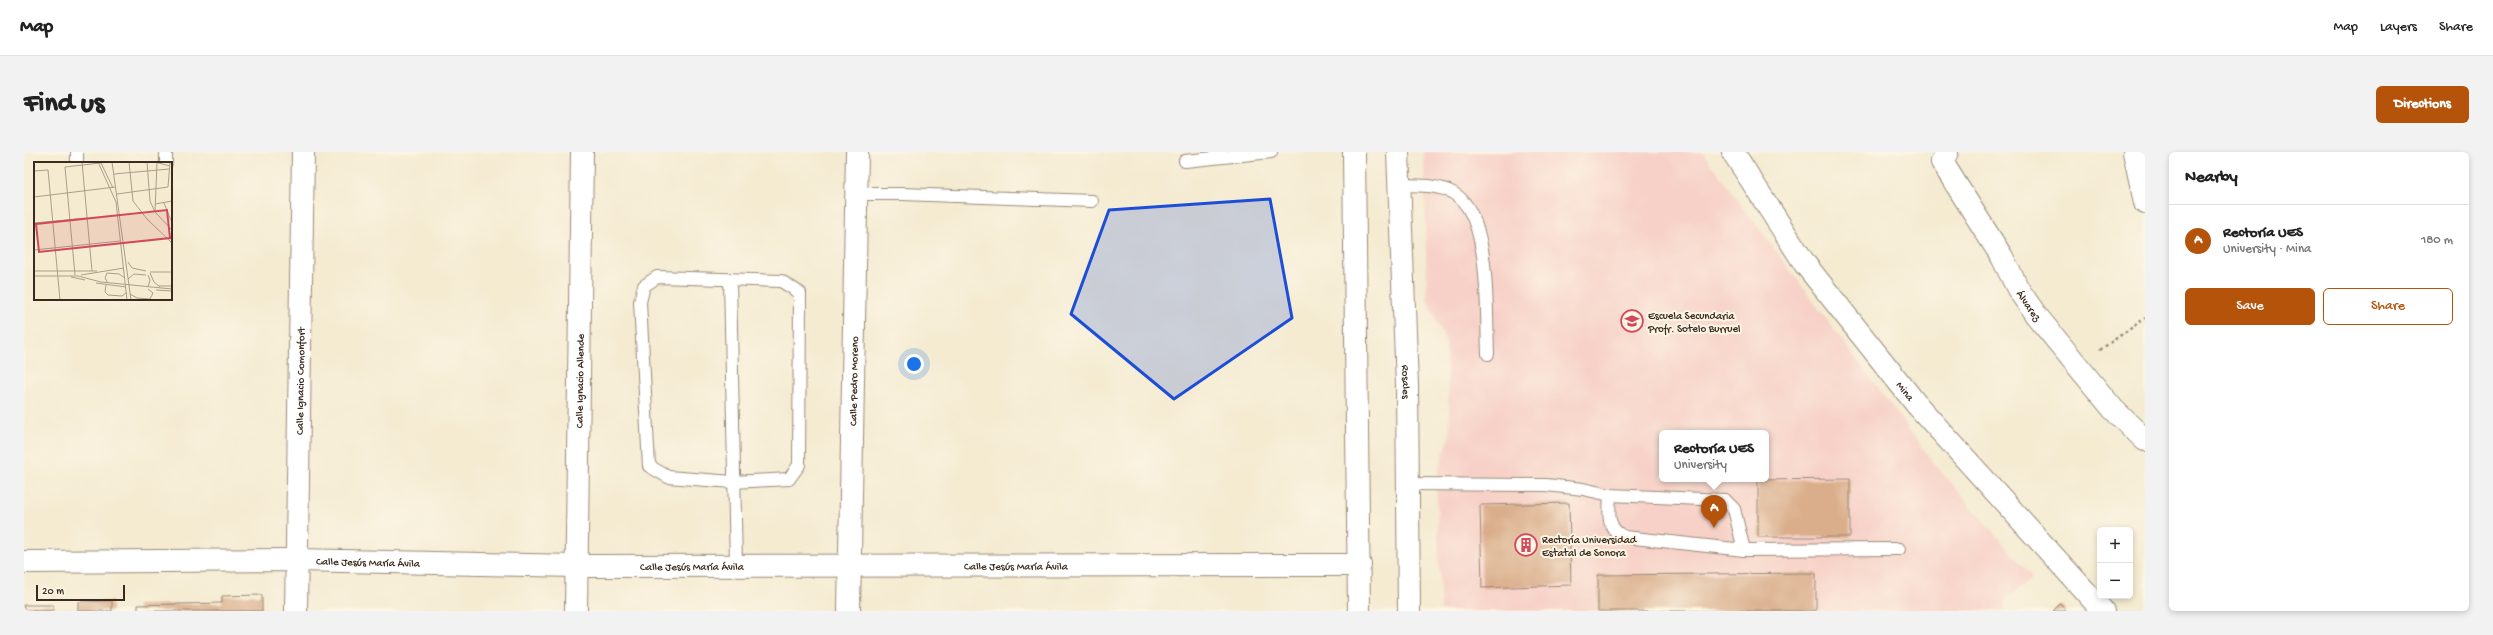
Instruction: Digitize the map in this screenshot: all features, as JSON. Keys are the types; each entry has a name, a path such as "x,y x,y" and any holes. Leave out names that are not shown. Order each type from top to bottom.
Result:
{"street":[{"name":"Calle Ignacio Comonfort","path":"296,611 303,152"},
{"name":"Calle Ignacio Allende","path":"576,611 582,152"},
{"name":"Calle Pedro Moreno","path":"849,611 857,152"},
{"path":"1354,152 1360,565 1359,611"},
{"name":"Rosales","path":"1398,152 1407,385 1409,611"},
{"name":"Mina","path":"1733,152 1805,264 1917,406 2103,611"},
{"path":"2134,152 2145,203"},
{"name":"Álvarez","path":"1941,155 2002,258 2018,289 2077,367 2113,409 2145,440"},
{"name":"Calle Jesús María Ávila","path":"24,562 297,560 577,566 1360,565"}],"lane":[{"path":"1185,161 1271,152"},
{"path":"1399,185 1440,187 1454,194 1472,218 1484,254 1488,354"},
{"path":"856,194 902,194 1092,201"},
{"path":"657,277 781,281 800,292 800,465 789,480 733,482 668,477 649,466 640,302 644,286 657,277"},
{"path":"730,279 733,482 736,566"},
{"path":"1408,484 1546,486 1584,489 1610,495 1725,500 1734,509 1744,550"},
{"path":"1610,495 1610,526 1616,534 1625,537 1744,550 1899,549"}],"path":[{"path":"2077,367 2145,318"}],"highlighted area":[{"path":"1270,199 1292,318 1174,399 1071,314 1109,210"}],"shaded area":[{"name":"Escuela Secundaria Profr. Sotelo Burruel","path":"1424,152 1702,152 1937,467 2033,578 2005,600 2004,611 1441,611 1436,479 1450,433 1446,342 1427,300"}],"building":[{"path":"1850,479 1850,537 1758,537 1758,482 1769,482 1769,480"},
{"name":"Rectoría Universidad Estatal de Sonora","path":"1569,503 1571,585 1482,588 1480,505"},
{"path":"1816,573 1816,611 1598,611 1598,575"},
{"path":"262,595 262,611 138,611 138,605 222,603 222,596"},
{"path":"112,601 112,611 78,611 78,602"},
{"path":"2060,604 2066,611 2053,611"},
{"path":"24,605 53,605 53,611 24,611"}],"place":[{"name":"Escuela Secundaria Profr. Sotelo Burruel","path":"1632,321"},
{"name":"Rectoría UES","path":"1714,528"},
{"name":"Rectoría Universidad Estatal de Sonora","path":"1526,545"}]}
